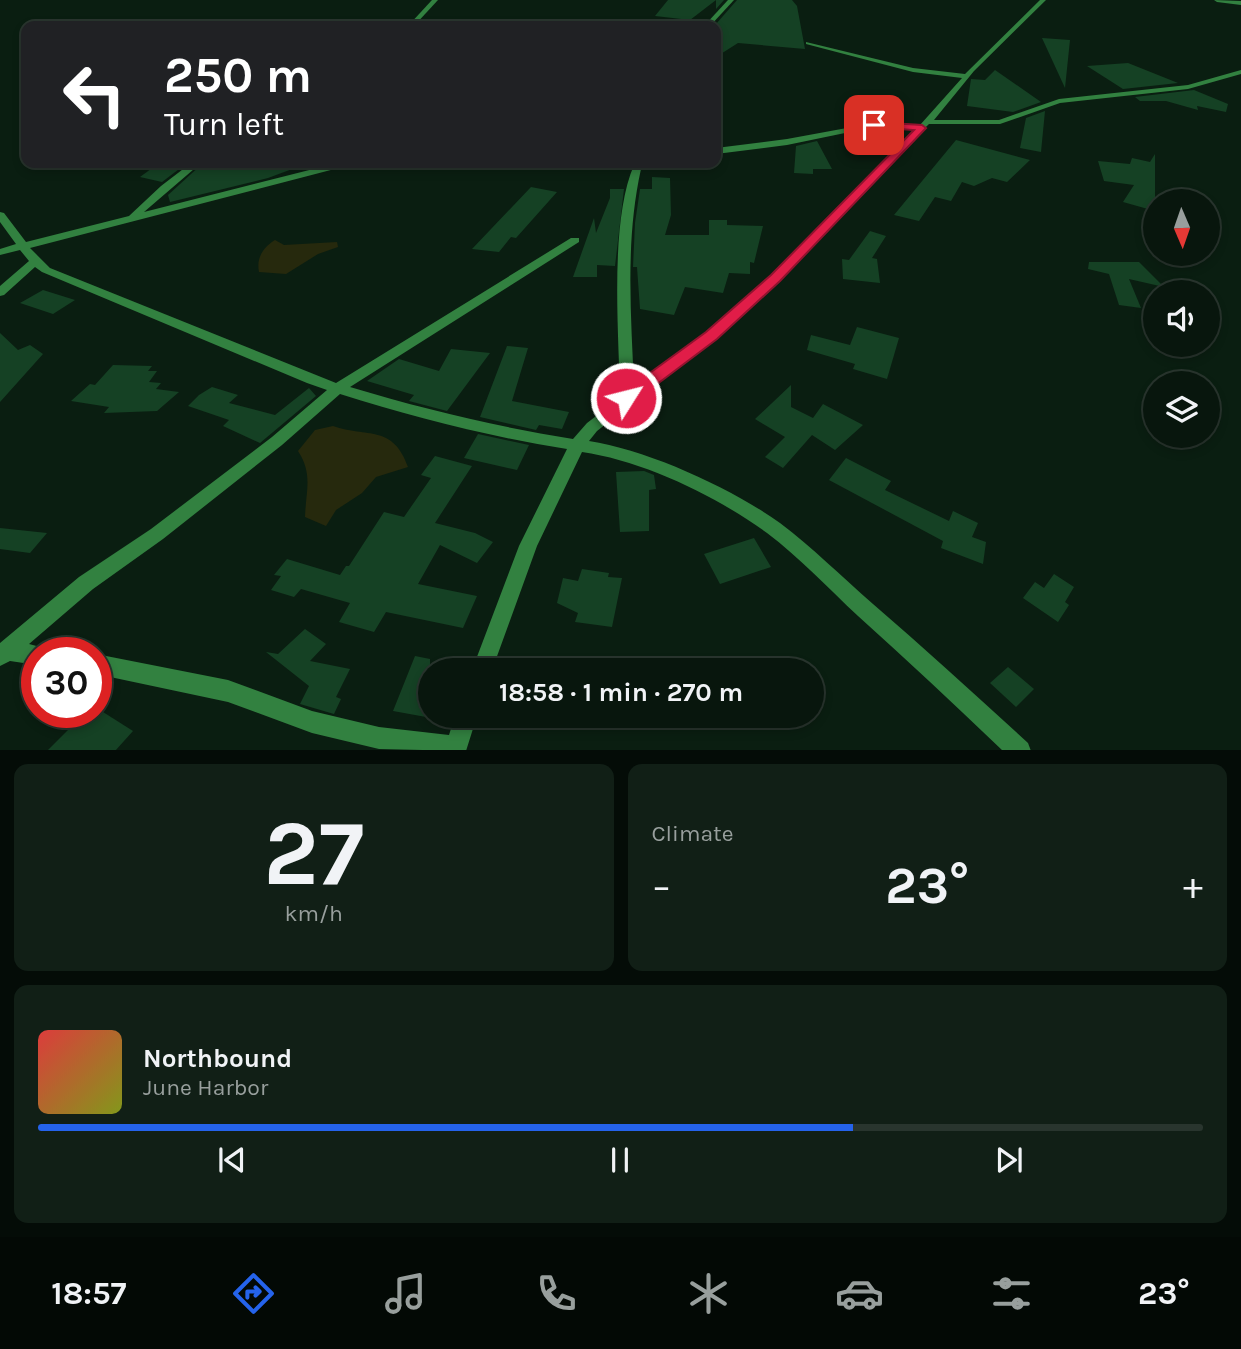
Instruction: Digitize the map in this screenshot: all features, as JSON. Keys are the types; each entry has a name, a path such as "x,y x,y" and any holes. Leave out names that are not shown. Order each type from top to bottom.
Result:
{"street":[{"path":"416,21 435,0"},
{"path":"712,21 731,0"},
{"path":"486,658 528,546 577,445 592,427 626,398 712,335 776,278 888,159 924,125 967,76 1043,0"},
{"path":"1217,0 1241,3"},
{"path":"808,43 905,68 967,76"},
{"path":"721,150 806,139 874,125 1000,122 1059,101 1188,87 1241,72"},
{"path":"133,217 190,168"},
{"path":"0,252 327,168"},
{"path":"626,398 626,233 632,183 637,168"},
{"path":"0,215 34,262 46,270 338,388 411,410 526,437 603,449 664,470 712,491 773,528 947,681 1019,750"},
{"path":"4,654 86,583 157,534 277,441 338,388 575,240"},
{"path":"0,292 34,262"},
{"path":"112,667 228,691 312,722 379,738 455,749 462,728"}],"green space":[{"path":"275,240 284,245 337,242 338,247 318,254 286,274 259,272 262,253"},
{"path":"333,426 387,438 402,453 408,467 376,477 362,493 336,510 326,526 305,517 307,475 298,451 315,430"}],"building":[{"path":"668,0 716,0 690,20 655,16"},
{"path":"716,0 724,0 716,9"},
{"path":"737,0 792,0 797,6 805,49 738,43 721,54 721,21 719,21"},
{"path":"1042,38 1070,40 1065,88"},
{"path":"1128,63 1178,83 1123,89 1087,66"},
{"path":"995,70 1041,102 1013,112 967,106 971,79 985,80"},
{"path":"1194,90 1228,104 1226,112 1197,106 1198,110 1166,101 1140,101 1135,97"},
{"path":"1045,111 1041,152 1020,148 1026,118"},
{"path":"956,140 1030,160 1007,182 992,178 974,186 962,182 951,201 935,197 919,221 894,215"},
{"path":"817,141 832,169 813,169 813,174 794,173 796,146"},
{"path":"1155,154 1155,189 1143,189 1143,208 1123,202 1134,185 1104,181 1098,161 1130,164 1132,158 1150,162"},
{"path":"152,168 180,168 162,182 140,177"},
{"path":"198,168 295,168 268,178 170,202 168,195"},
{"path":"652,177 670,178 671,215 665,235 709,235 709,220 727,220 727,225 763,226 754,263 750,262 750,274 729,273 723,293 685,287 674,315 640,309 637,267 633,267 640,189 652,189"},
{"path":"531,187 557,192 516,238 511,237 499,252 472,249"},
{"path":"610,189 624,189 615,266 597,265 597,277 573,277 594,218 596,233 610,198"},
{"path":"870,231 886,236 872,258 877,259 880,283 843,279 842,259 849,260"},
{"path":"1089,262 1139,262 1157,280 1143,280 1143,282 1129,279 1141,308 1119,305 1109,274 1088,269"},
{"path":"43,290 75,300 53,314 20,303"},
{"path":"857,327 899,338 887,379 853,369 855,364 807,350 811,335 850,345"},
{"path":"0,333 18,350 30,345 43,354 0,402"},
{"path":"507,346 528,348 512,401 569,412 562,429 539,425 536,430 480,417"},
{"path":"451,349 490,353 447,411 409,401 414,395 367,381 399,359 439,371"},
{"path":"113,365 152,366 148,371 157,371 149,382 161,383 156,389 179,392 157,411 104,413 109,407 71,401 90,384 95,385"},
{"path":"791,385 791,407 813,418 823,404 863,425 835,450 812,435 783,468 765,457 785,437 755,419"},
{"path":"212,387 238,395 229,403 275,415 309,388 316,396 260,443 223,426 229,420 188,406"},
{"path":"478,434 529,445 517,470 464,458"},
{"path":"435,456 472,466 435,523 475,533 493,542 477,563 440,545 418,584 477,596 463,628 386,612 374,632 339,622 350,603 301,589 294,597 271,590 281,576 274,575 287,559 340,575 346,566 349,566 384,512 404,517 431,478 421,475"},
{"path":"846,458 891,481 885,490 949,521 953,511 978,523 972,537 986,542 983,564 941,548 943,541 829,480"},
{"path":"644,471 654,475 656,489 649,490 649,531 620,532 616,472"},
{"path":"0,528 47,533 30,553 0,549"},
{"path":"754,538 771,567 720,584 704,554"},
{"path":"582,569 622,578 612,627 575,622 578,613 557,603 563,578 578,581"},
{"path":"1054,574 1074,587 1065,602 1069,605 1058,622 1023,598 1035,582 1044,588"},
{"path":"305,629 326,644 310,661 350,669 336,697 341,699 334,714 300,704 309,686 266,652 278,654"},
{"path":"415,656 425,658 418,658 418,716 393,711"},
{"path":"1008,667 1034,689 1016,707 990,683"},
{"path":"112,718 133,731 116,750 48,750 70,728 112,728"}],"route":[{"path":"626,398 712,335 776,278 888,159 922,128 893,124 874,125"}]}
